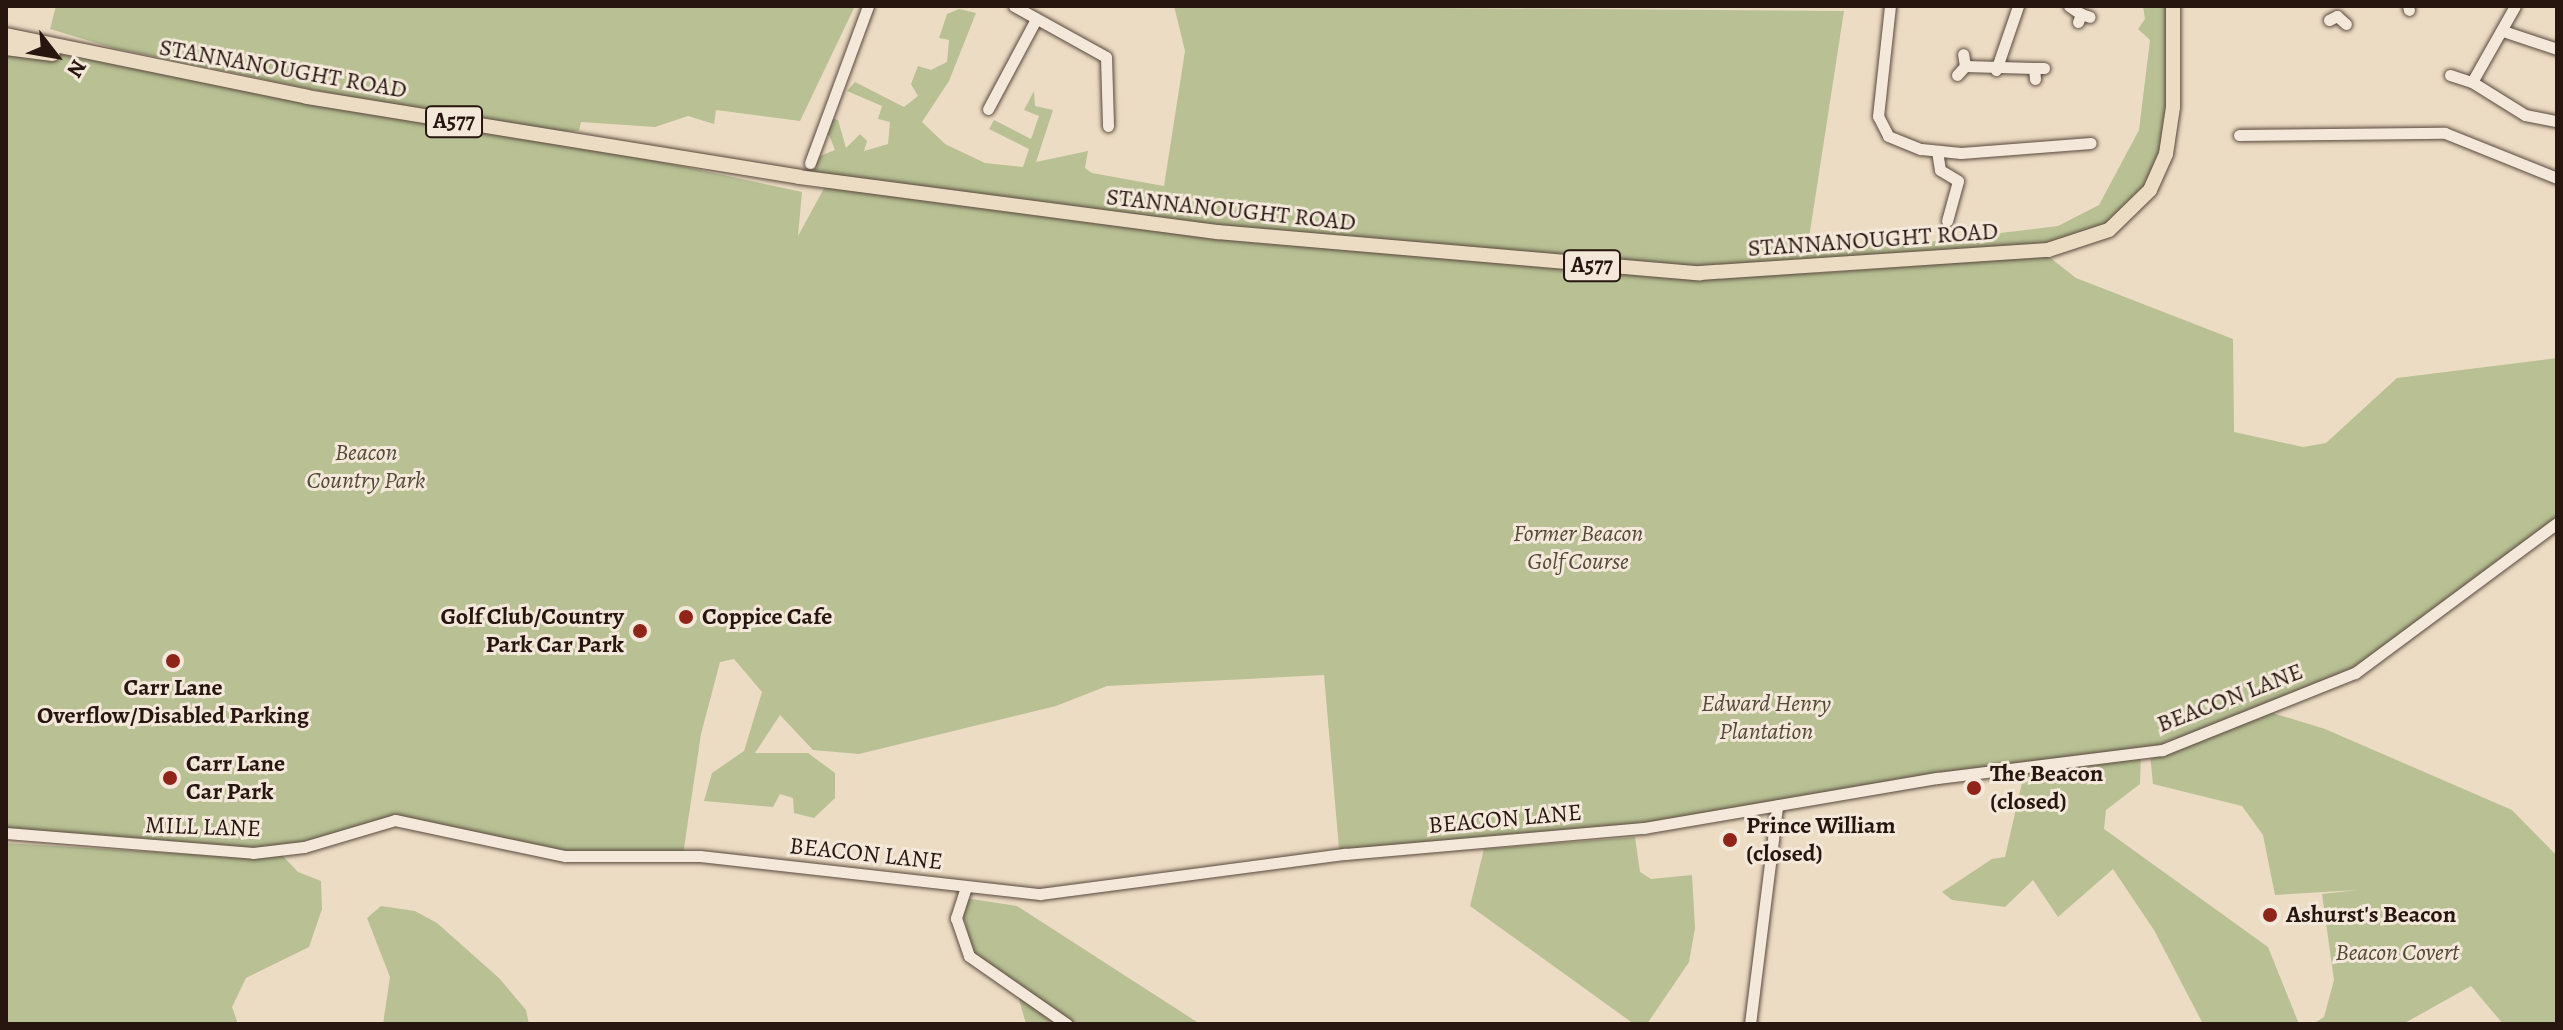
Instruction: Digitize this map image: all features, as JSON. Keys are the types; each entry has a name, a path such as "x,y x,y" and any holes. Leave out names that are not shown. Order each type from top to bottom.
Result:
{"main road":[{"name":"STANNANOUGHT ROAD","path":"6,48 110,60 828,181 1217,232 1700,273 2048,250 2109,230 2154,182 2173,107 2173,6"},
{"name":"STANNANOUGHT ROAD","path":"6,35 110,60"}],"street":[{"path":"810,163 868,6"},
{"path":"1014,6 1035,21 1106,57 1108,126"},
{"path":"1890,6 1880,126 1903,144 1937,151 2091,143"},
{"path":"2069,6 2083,18"},
{"path":"2472,82 2515,6"},
{"path":"1996,70 2014,7"},
{"path":"988,109 1035,21"},
{"path":"2503,31 2557,49"},
{"path":"1961,65 2038,72"},
{"path":"2450,75 2472,82 2525,115 2557,121"},
{"path":"2239,135 2445,133 2557,178"},
{"path":"1937,151 1940,170 1958,181 1947,221"},
{"name":"BEACON LANE","path":"395,820 565,856 700,856 966,887 1065,892 1345,854 1644,828 2162,750 2355,673 2557,523"},
{"path":"1750,1024 1777,806"},
{"name":"MILL LANE","path":"6,833 253,853 304,847 395,820"},
{"path":"966,887 956,918 969,956 1067,1024"}],"green space":[{"path":"56,6 855,6 800,121 716,110 714,124 688,116 655,127 581,122 579,131 557,131 372,102 113,48 50,29"},
{"path":"1174,6 1844,11 1809,238 1859,247 1867,238 1884,247 2058,226 2099,205 2139,130 2150,40 2138,29 2145,19 2143,6 2167,6 2168,114 2155,174 2128,213 2063,245 1712,273 1819,273 2048,256 2076,278 2233,339 2234,432 2303,447 2326,443 2397,378 2557,358 2557,523 2355,673 2263,710 2325,729 2512,810 2557,856 2557,1024 2503,1024 2471,986 2403,1024 2313,1024 2324,1017 2334,980 2322,894 2357,890 2275,895 2263,835 2242,806 2153,784 2150,755 2141,753 2140,784 2106,810 2104,829 2268,947 2299,1024 2203,1024 2154,930 2113,869 2058,917 2033,880 2005,907 1952,900 1942,892 1992,859 2005,857 2024,774 2110,757 1508,844 1340,860 1324,675 1107,686 1056,706 859,754 813,750 780,715 755,753 808,753 835,773 835,798 814,818 794,813 793,798 780,794 773,807 704,801 712,773 744,751 762,692 734,659 720,662 701,734 683,855 606,859 395,820 253,853 6,834 6,48 110,60 565,141 802,192 798,236 828,181 813,170 815,158 835,150 829,135 816,132 824,116 838,120 846,148 860,134 867,141 864,151 888,144 890,122 878,119 882,106 847,91 855,82 904,107 918,96 911,84 918,66 931,70 947,62 949,40 939,38 947,14 959,9 976,13 949,81 922,122 945,144 985,163 1023,167 1029,149 989,129 994,120 1031,139 1039,116 1024,110 1034,91 1035,106 1053,110 1036,162 1088,151 1085,168 1092,173 1164,186 1185,51"},
{"path":"1635,837 1640,872 1651,879 1692,875 1695,928 1689,962 1647,1024 1634,1024 1470,906 1484,849"},
{"path":"6,843 252,858 281,854 298,872 321,881 322,909 309,947 246,978 232,1007 238,1024 6,1024"},
{"path":"959,897 1017,906 1197,1022 1026,1024 1016,989 974,958"},
{"path":"381,906 415,911 437,923 499,978 526,1010 529,1024 383,1024 390,977 367,918"}],"place":[{"name":"Coppice Cafe","path":"686,617"},
{"name":"Golf Club/Country Park Car Park","path":"640,631"},
{"name":"Carr Lane Overflow/Disabled Parking","path":"173,661"},
{"name":"Carr Lane Car Park","path":"170,778"},
{"name":"The Beacon (closed)","path":"1974,788"},
{"name":"Prince William (closed)","path":"1730,840"},
{"name":"Ashurst's Beacon","path":"2270,915"}],"park label":[{"name":"Beacon Country Park","path":"366,467"},
{"name":"Former Beacon Golf Course","path":"1578,548"},
{"name":"Edward Henry Plantation","path":"1766,718"},
{"name":"Beacon Covert","path":"2397,953"}]}
